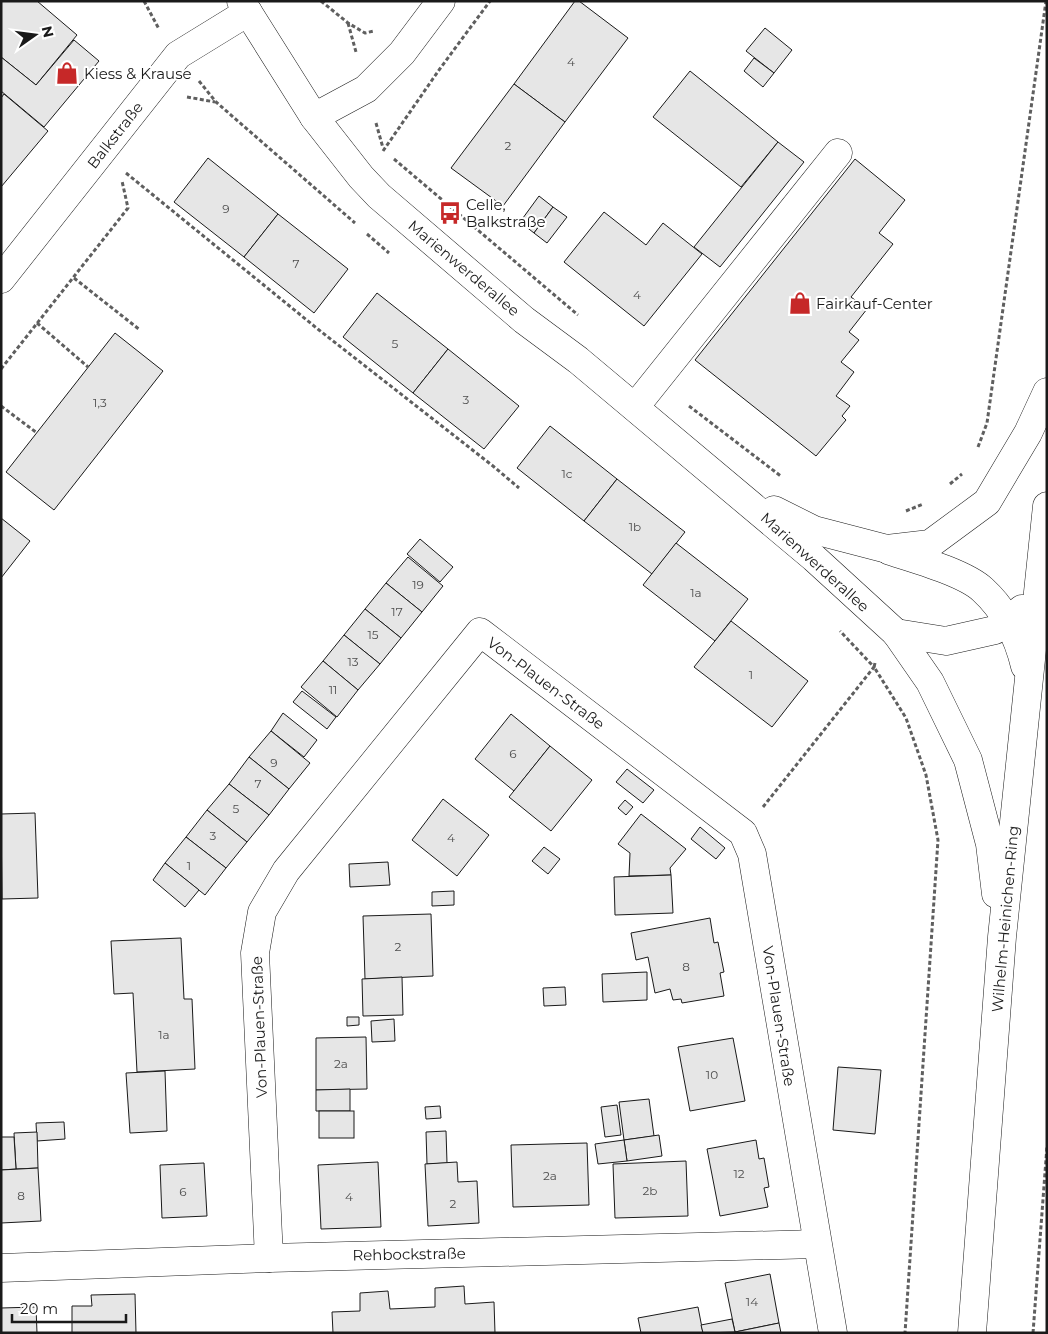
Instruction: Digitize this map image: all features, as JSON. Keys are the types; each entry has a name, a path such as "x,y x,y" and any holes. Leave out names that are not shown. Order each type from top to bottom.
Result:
{"street":[{"path":"314,117 366,89 402,53 441,1"},
{"name":"Marienwerderallee","path":"245,7 314,117 379,196 524,320 578,360 814,558 896,633 930,682 968,760 990,844 1002,937"},
{"name":"Balkstraße","path":"1,279 178,55 245,7"},
{"path":"635,407 838,153"},
{"path":"887,550 930,544 986,502 1028,433 1047,392"},
{"name":"Marienwerderallee","path":"734,491 814,530 887,550 955,574 982,589 1008,620 1019,642 1029,679"},
{"name":"Wilhelm-Heinichen-Ring","path":"972,1333 1002,937 1047,506"},
{"path":"896,633 946,641 995,630 1037,597"},
{"name":"Von-Plauen-Straße","path":"269,1258 255,953 262,912 286,871 480,632 742,833 752,854 833,1333"},
{"name":"Rehbockstraße","path":"1,1268 269,1258 817,1244"}],"path":[{"path":"321,1 348,23 384,150 439,70 490,1"},
{"path":"183,96 216,102"},
{"path":"391,157 580,316"},
{"path":"120,168 319,330 519,488"},
{"path":"1,368 128,208 121,176"},
{"path":"74,278 140,330"},
{"path":"37,323 88,367"},
{"path":"656,380 785,479"},
{"path":"1,406 37,433"},
{"path":"742,833 874,667"},
{"path":"1033,1333 1047,1146"}],"building":[{"path":"1,1 37,1 77,35 36,85 1,57"},
{"path":"575,1 579,1 628,38 565,122 514,84"},
{"path":"765,28 792,50 774,73 746,51"},
{"name":"Kiess & Krause","path":"74,40 99,61 44,127 1,91 1,57 36,85"},
{"path":"754,58 774,73 763,87 744,71"},
{"path":"690,71 778,142 741,187 653,117"},
{"path":"514,84 565,122 503,206 451,168"},
{"path":"4,94 48,131 1,187 1,98"},
{"path":"778,142 804,162 720,267 694,247"},
{"path":"208,158 278,214 244,257 174,202"},
{"name":"Fairkauf-Center","path":"855,159 905,200 879,233 893,244 851,297 867,309 849,332 859,340 841,362 854,372 836,396 850,406 842,416 846,420 816,456 695,360"},
{"path":"539,196 553,207 534,233 520,222"},
{"path":"553,207 567,217 547,243 534,233"},
{"path":"604,212 646,245 663,223 702,254 644,326 564,262"},
{"path":"278,214 348,269 314,313 244,257"},
{"path":"377,293 448,349 413,393 343,337"},
{"path":"115,333 163,371 54,510 6,472"},
{"path":"448,349 519,406 484,449 413,393"},
{"path":"550,426 617,479 584,521 517,468"},
{"path":"617,479 685,532 652,574 584,521"},
{"path":"1,518 30,541 1,578"},
{"path":"420,539 453,567 440,582 407,554"},
{"path":"676,543 748,599 715,641 643,585"},
{"path":"408,557 443,586 422,612 386,583"},
{"path":"386,583 422,612 401,638 365,609"},
{"path":"365,609 401,638 380,664 344,635"},
{"path":"731,621 808,681 772,727 694,667"},
{"path":"344,635 380,664 358,690 323,661"},
{"path":"323,661 358,690 337,717 301,687"},
{"path":"302,691 336,717 327,729 293,702"},
{"path":"283,713 317,740 304,757 271,731"},
{"path":"511,714 550,746 514,791 475,759"},
{"path":"271,731 310,763 289,789 249,757"},
{"path":"550,746 592,780 551,831 509,797"},
{"path":"249,757 289,789 269,815 229,784"},
{"path":"627,769 654,790 643,803 616,782"},
{"path":"229,784 269,815 247,842 207,810"},
{"path":"443,799 489,835 457,876 412,840"},
{"path":"625,800 633,807 626,815 618,808"},
{"path":"207,810 247,842 226,868 186,837"},
{"path":"35,813 38,898 2,899 1,814"},
{"path":"641,814 686,849 670,868 671,875 629,876 630,853 618,844"},
{"path":"700,827 725,848 716,859 691,839"},
{"path":"186,837 226,868 205,895 165,863"},
{"path":"544,847 560,859 548,874 532,861"},
{"path":"388,862 390,885 350,887 349,864"},
{"path":"165,863 199,890 185,907 153,880"},
{"path":"671,875 673,913 615,915 614,877"},
{"path":"454,891 454,905 432,906 432,892"},
{"path":"431,914 433,976 365,979 363,916"},
{"path":"710,918 714,943 718,942 724,972 720,973 724,996 682,1003 681,999 673,1000 670,989 655,993 648,957 636,960 631,933"},
{"path":"181,938 184,999 192,999 195,1069 137,1072 133,993 114,994 111,941"},
{"path":"647,972 647,1000 603,1002 602,974"},
{"path":"402,977 403,1015 363,1016 362,979"},
{"path":"565,987 566,1005 544,1006 543,988"},
{"path":"347,1017 359,1017 359,1025 347,1026"},
{"path":"394,1019 395,1041 372,1042 371,1021"},
{"path":"366,1037 367,1089 316,1090 316,1038"},
{"path":"733,1038 745,1101 690,1111 678,1047"},
{"path":"838,1067 881,1070 875,1134 833,1130"},
{"path":"165,1071 167,1131 130,1133 126,1073"},
{"path":"350,1089 350,1111 316,1111 316,1090"},
{"path":"649,1099 654,1136 624,1140 619,1102"},
{"path":"617,1105 621,1135 605,1137 601,1107"},
{"path":"440,1106 441,1118 426,1119 425,1107"},
{"path":"319,1111 354,1111 354,1138 319,1138"},
{"path":"64,1122 65,1139 37,1141 36,1123"},
{"path":"446,1131 447,1163 427,1164 426,1132"},
{"path":"37,1132 38,1168 16,1169 14,1133"},
{"path":"659,1135 662,1156 627,1161 624,1140"},
{"path":"1,1137 14,1137 16,1169 1,1170"},
{"path":"624,1140 627,1161 598,1164 595,1144"},
{"path":"756,1140 759,1159 764,1158 769,1187 764,1188 768,1207 720,1216 707,1149"},
{"path":"587,1143 589,1205 513,1207 511,1145"},
{"path":"686,1161 688,1216 615,1218 613,1164"},
{"path":"378,1162 381,1227 321,1229 318,1165"},
{"path":"457,1162 458,1182 477,1181 479,1223 428,1226 425,1164"},
{"path":"204,1163 207,1216 162,1218 160,1165"},
{"path":"38,1168 41,1221 1,1223 1,1170"},
{"path":"770,1274 779,1323 735,1332 725,1283"},
{"path":"464,1286 465,1304 494,1302 495,1333 333,1333 332,1312 360,1311 360,1293 388,1291 390,1309 435,1307 435,1288"},
{"path":"135,1294 136,1333 72,1333 72,1306 92,1306 91,1295"},
{"path":"36,1307 37,1333 1,1333 1,1308"},
{"path":"698,1307 703,1333 641,1333 638,1318"},
{"path":"732,1319 735,1332 703,1333 701,1325"},
{"path":"779,1323 781,1333 735,1333 735,1332"}],"place":[{"name":"Kiess & Krause","path":"67,73"},
{"name":"Celle, Balkstraße","path":"450,213"},
{"name":"Fairkauf-Center","path":"800,303"}]}
